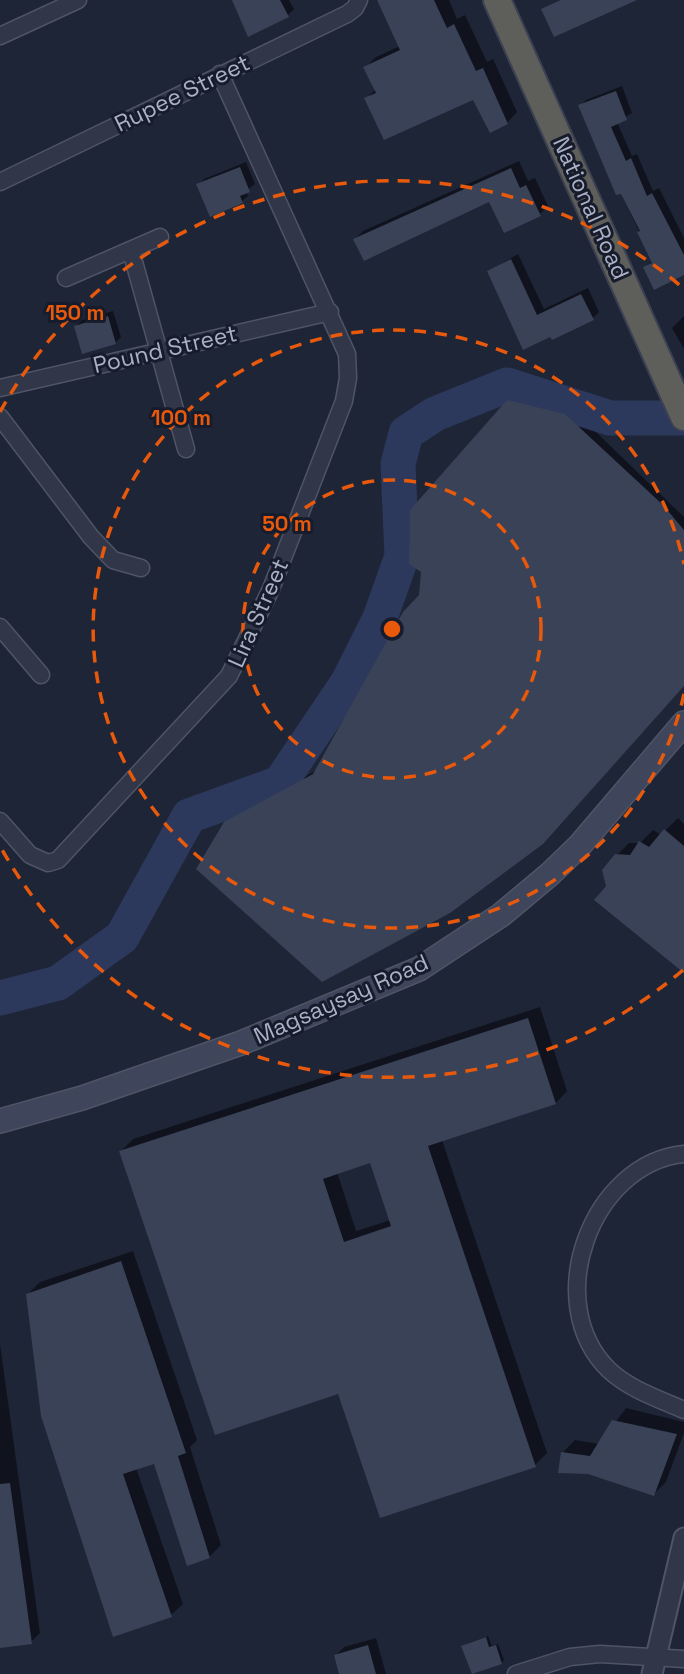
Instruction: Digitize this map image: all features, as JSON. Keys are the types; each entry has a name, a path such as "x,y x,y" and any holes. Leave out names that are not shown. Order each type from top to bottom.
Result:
{"highway":[{"name":"National Road","path":"497,0 684,417"}],"main road":[{"name":"Magsaysay Road","path":"0,1121 82,1098 241,1043 419,969 501,915 550,874 580,845 684,723"}],"street":[{"path":"0,36 79,0"},
{"name":"Rupee Street","path":"0,181 347,14 355,8 359,0"},
{"name":"Lira Street","path":"0,821 30,855 48,863 58,860 229,676 254,629 344,401 348,378 347,354 220,74"},
{"path":"66,278 160,237"},
{"path":"131,251 186,449"},
{"name":"Pound Street","path":"0,388 330,312"},
{"path":"0,417 91,537 113,560 141,568"},
{"path":"0,627 41,675"},
{"path":"684,1154 648,1163 626,1177 600,1212 583,1248 576,1287 583,1326 592,1347 609,1370 639,1391 684,1410"},
{"path":"655,1666 684,1538"},
{"path":"516,1674 570,1657 600,1654 655,1666 684,1658"}],"building":[{"path":"232,0 280,0 289,17 248,37"},
{"path":"377,0 434,0 447,28 454,24 476,71 483,68 508,124 490,133 473,100 384,140 364,98 376,93 363,67 400,50"},
{"path":"561,0 637,0 554,37 541,9"},
{"path":"616,91 627,120 611,127 626,161 631,158 647,196 652,193 684,255 684,275 654,290 643,267 652,263 637,232 640,231 621,194 616,195 578,105"},
{"path":"240,167 250,192 240,196 243,203 210,217 196,184"},
{"path":"511,168 520,188 526,185 541,216 504,233 489,202 364,261 353,239"},
{"path":"511,259 537,315 581,294 594,320 523,350 487,271"},
{"path":"108,316 116,344 82,354 74,326"},
{"path":"507,400 565,414 663,505 684,530 684,686 543,844 450,913 322,982 196,869 224,822 313,774 403,612 419,595 421,572 409,564 410,510"},
{"path":"664,829 684,846 684,973 594,900 606,886 602,870 615,854 630,855 639,841 649,847"},
{"path":"528,1018 556,1104 428,1146 536,1467 380,1518 338,1394 215,1435 119,1151","holes":["370,1163 391,1226 344,1242 323,1179"]},
{"path":"121,1261 186,1453 178,1456 210,1558 187,1566 154,1464 123,1474 172,1617 113,1637 41,1416 26,1294"},
{"path":"612,1420 677,1434 654,1496 588,1474 558,1473 561,1452 590,1456"},
{"path":"10,1483 32,1644 0,1648 0,1484"},
{"path":"486,1637 489,1647 496,1645 502,1664 472,1674 461,1646"},
{"path":"368,1645 376,1674 339,1674 334,1655"}],"waterway":[{"path":"0,998 58,983 122,937 189,816 280,783 348,682 380,618 402,556 398,464 406,433 435,414 507,385 610,418 684,418"}]}
